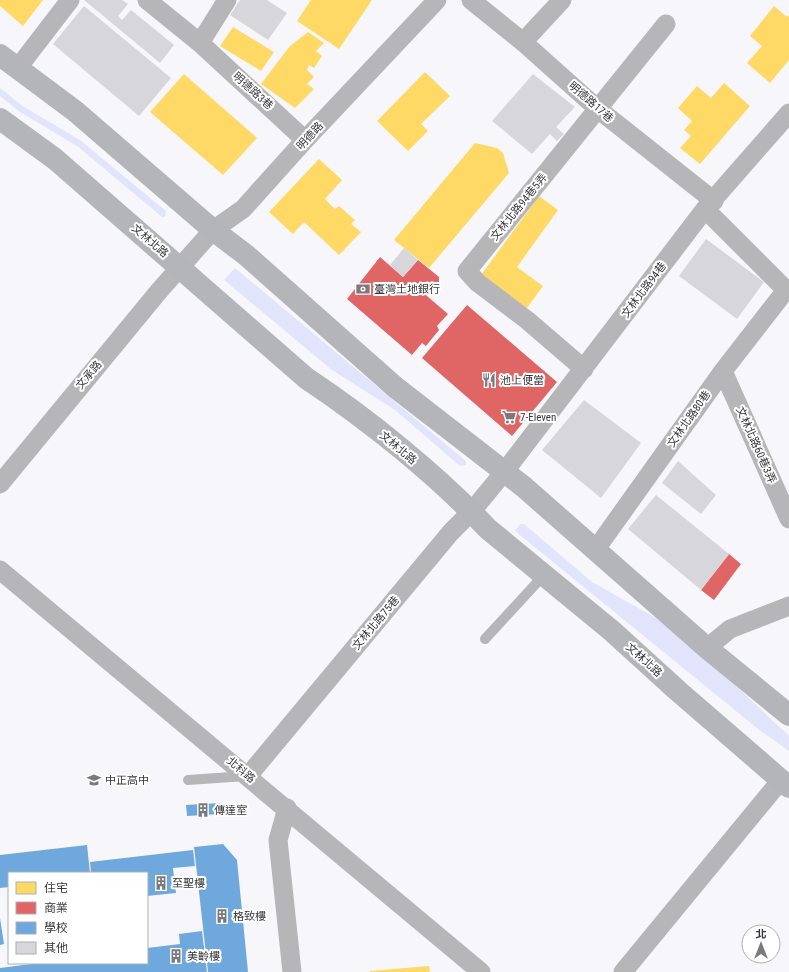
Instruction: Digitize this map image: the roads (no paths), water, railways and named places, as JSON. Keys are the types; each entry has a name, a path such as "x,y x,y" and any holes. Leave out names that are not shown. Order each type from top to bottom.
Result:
{"main road":[{"path":"0,55 75,111 212,230 246,255 395,386 505,471 596,549 707,648 789,716"},
{"name":"文林北路","path":"0,119 54,159 306,378 349,407 472,511 488,529 543,576 612,631 785,783"}],"street":[{"path":"17,69 70,0"},
{"name":"明德路3巷","path":"147,0 200,43 305,140"},
{"path":"200,43 227,0"},
{"name":"明德路","path":"179,267 212,230 244,209 305,140 438,0"},
{"name":"明德路17巷","path":"471,0 523,42 598,109 710,205 787,290"},
{"path":"523,42 562,0"},
{"name":"文林北路94巷5弄","path":"584,369 527,320 478,283 467,271 666,24"},
{"name":"文林北路94巷","path":"505,471 710,205 789,112"},
{"name":"文承路","path":"0,484 179,267"},
{"name":"文林北路80巷","path":"596,549 723,371 787,290"},
{"name":"文林北路60巷3弄","path":"723,371 789,519"},
{"name":"文林北路75巷","path":"248,776 451,532 472,511 505,471"},
{"name":"北科路","path":"0,570 286,808 471,969"},
{"path":"707,648 730,629 789,606"},
{"path":"623,972 785,783"},
{"path":"286,808 278,840 292,972"}],"lane":[{"path":"485,639 543,576"},
{"path":"188,780 248,776"}],"place":[{"name":"臺灣土地銀行","path":"363,289"},
{"name":"池上便當","path":"489,380"},
{"name":"7-Eleven","path":"509,417"},
{"name":"中正高中","path":"94,780"},
{"name":"傳達室","path":"203,810"},
{"name":"至聖樓","path":"161,883"},
{"name":"格致樓","path":"222,916"},
{"name":"美齡樓","path":"176,956"}]}
